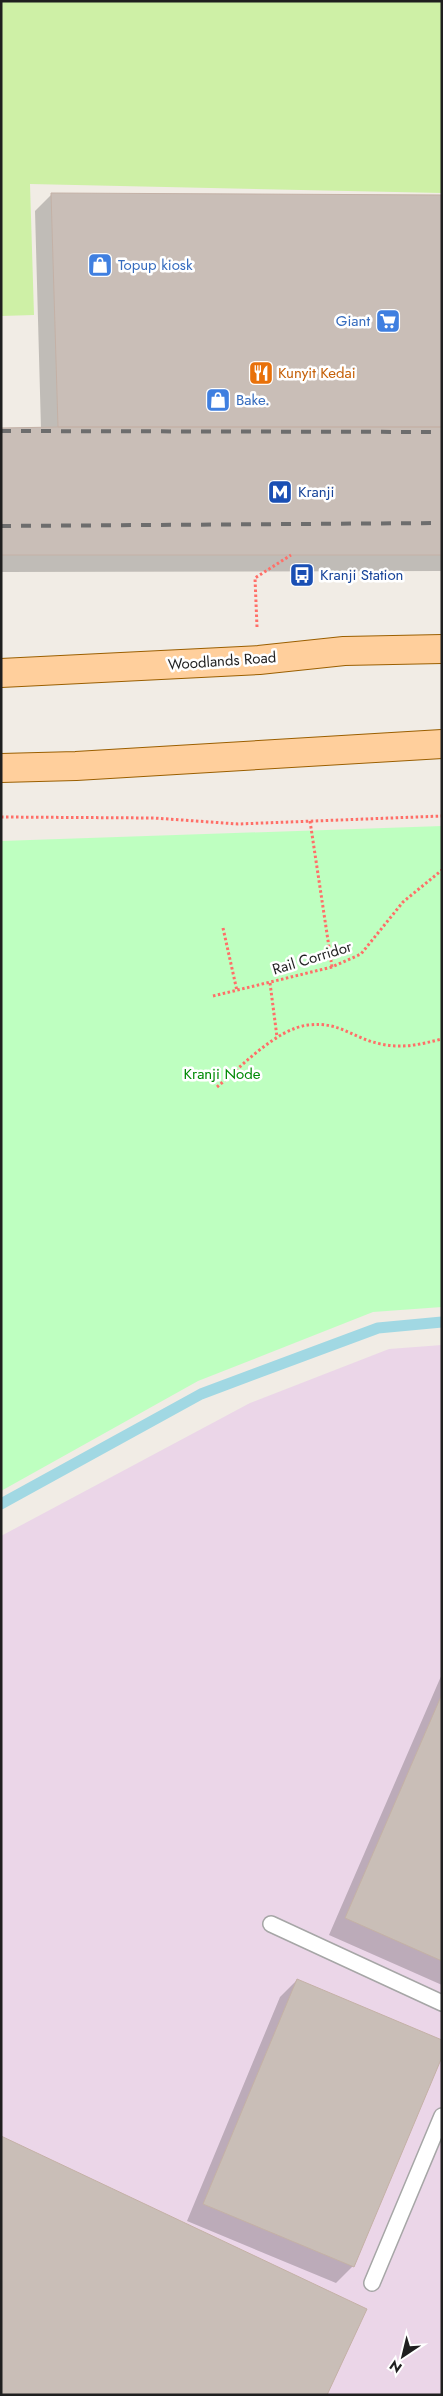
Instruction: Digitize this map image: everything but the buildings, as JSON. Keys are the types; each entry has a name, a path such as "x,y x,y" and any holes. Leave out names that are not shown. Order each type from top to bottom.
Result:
{"main road":[{"name":"Woodlands Road","path":"1,673 259,660 344,651 442,649"},
{"path":"1,768 86,765 442,744"}],"lane":[{"path":"271,1924 442,2003"},
{"path":"372,2283 442,2116"}],"path":[{"path":"259,660 255,578 291,555"},
{"path":"1,817 154,818 238,824 442,816"},
{"path":"310,821 332,967"},
{"name":"Rail Corridor","path":"213,996 332,967 361,954 402,902 442,870"},
{"path":"223,928 237,990"},
{"path":"270,983 278,1037"},
{"path":"217,1087 278,1037 307,1025 335,1026 380,1044 412,1047 442,1039"}],"shaded area":[{"path":"442,1345 442,2395 1,2395 1,1536 250,1403 389,1349"}],"green space":[{"path":"1,1 442,1 442,193 30,184 34,315 1,316"},
{"name":"Kranji Node","path":"442,826 442,1307 373,1312 198,1381 1,1491 1,841"}],"waterway":[{"path":"1,1504 201,1394 378,1328 442,1322"}],"railway":[{"path":"1,431 442,432"},
{"path":"1,526 442,523"}],"place":[{"name":"Topup kiosk","path":"100,265"},
{"name":"Giant","path":"388,321"},
{"name":"Kunyit Kedai","path":"261,373"},
{"name":"Bake.","path":"218,400"},
{"name":"Kranji","path":"280,492"},
{"name":"Kranji Station","path":"302,575"}]}
